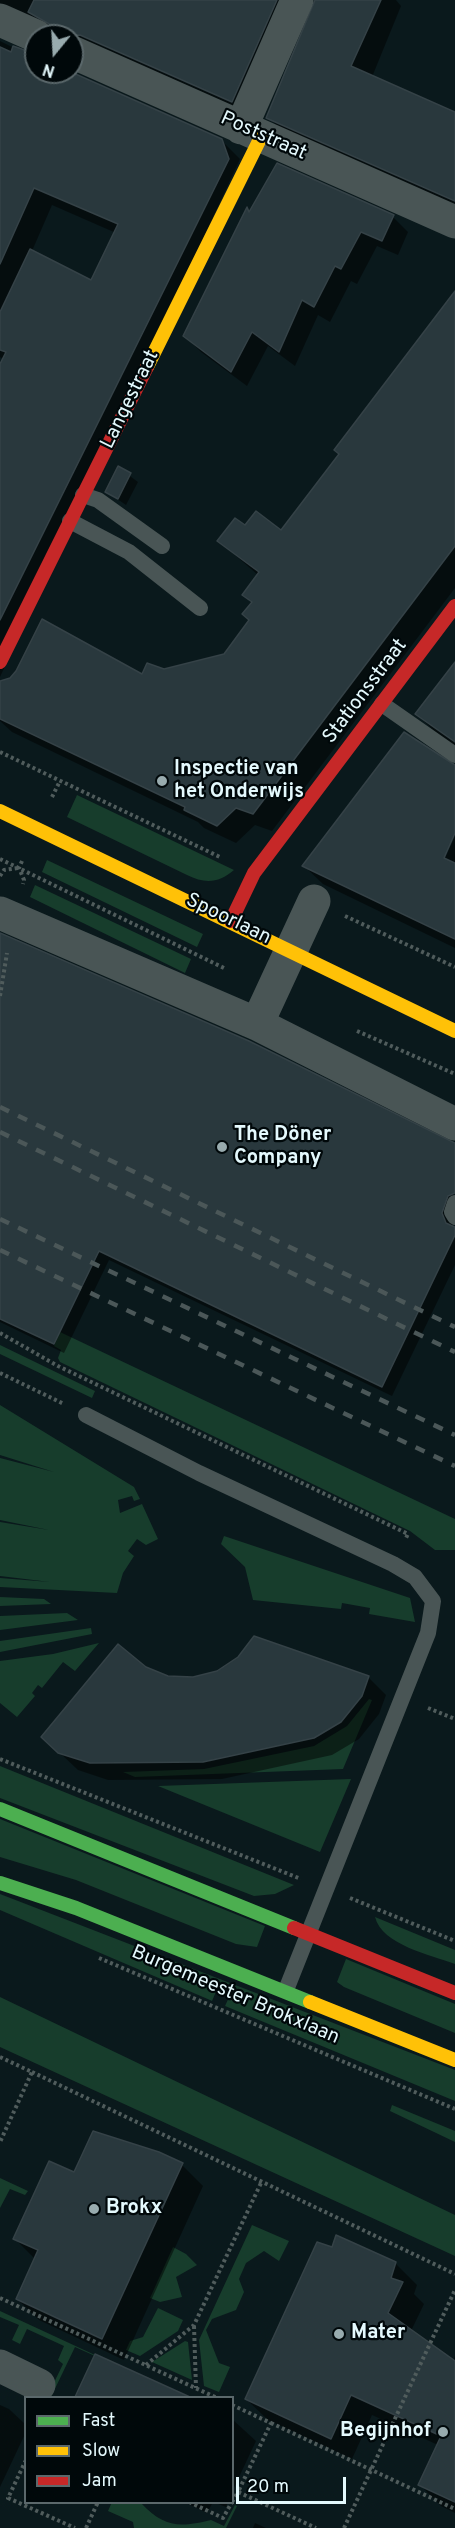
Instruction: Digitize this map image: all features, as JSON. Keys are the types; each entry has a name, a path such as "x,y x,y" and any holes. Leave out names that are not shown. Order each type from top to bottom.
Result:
{"street":[{"name":"Langestraat","path":"0,662 83,495 251,133 297,0"},
{"name":"Poststraat","path":"84,57 455,222"},
{"name":"Stationsstraat","path":"231,921 254,873 455,606"},
{"name":"Spoorlaan","path":"0,811 455,1031"},
{"path":"256,1024 314,901"},
{"path":"10,902 455,1124"},
{"path":"0,1809 455,1993"},
{"name":"Burgemeester Brokxlaan","path":"0,1883 76,1908 286,1990 455,2060"},
{"path":"0,2366 39,2385"}],"lane":[{"path":"83,495 98,500 162,546"},
{"path":"70,520 129,552 200,608"},
{"path":"382,704 455,755"},
{"path":"455,1203 452,1212 455,1217"},
{"path":"86,1415 199,1473 393,1564 415,1577 426,1588 433,1601 428,1633 286,1990"}],"path":[{"path":"0,752 254,873"},
{"path":"0,859 213,963"},
{"path":"0,876 4,870 19,868"},
{"path":"10,902 24,879 19,868"},
{"path":"344,915 455,967"},
{"path":"352,1029 455,1074"},
{"path":"0,1333 58,1366 408,1534 393,1564"},
{"path":"0,1373 86,1415"},
{"path":"0,1759 455,1941"},
{"name":"Burgemeester Brokxlaan","path":"91,1955 455,2109"},
{"path":"0,2057 455,2274"},
{"path":"0,2142 32,2072"},
{"path":"146,2365 194,2325 261,2183"},
{"path":"344,2528 455,2290"},
{"path":"0,2298 215,2396"},
{"path":"194,2325 196,2388"},
{"path":"234,2406 455,2509"},
{"path":"234,2499 271,2423"},
{"path":"24,2464 8,2498 75,2528"},
{"path":"238,2492 316,2528"},
{"path":"86,2528 97,2504"},
{"path":"193,2504 223,2518 231,2504"}],"green space":[{"path":"77,795 234,870 223,878 212,881 200,880 187,875 67,817"},
{"path":"47,860 203,934 197,947 42,872"},
{"path":"35,885 191,959 185,973 30,897"},
{"path":"60,1332 455,1519 455,1550 435,1550 410,1531 60,1362 58,1358 61,1350 54,1346"},
{"path":"0,1345 95,1391 92,1398 0,1354"},
{"path":"0,1405 134,1487 140,1499 134,1501 132,1496 118,1500 120,1513 142,1504 158,1539 146,1545 137,1539 128,1551 134,1556 123,1573 117,1593 0,1587 0,1578 50,1582 0,1576 0,1522 49,1530 0,1520 0,1458 54,1472 0,1455"},
{"path":"224,1536 410,1598 415,1622 369,1614 370,1608 342,1603 341,1609 253,1600 245,1567 221,1544"},
{"path":"0,1597 44,1599 51,1604 0,1606"},
{"path":"67,1613 78,1620 0,1630 0,1616"},
{"path":"91,1628 92,1634 0,1652 0,1641"},
{"path":"99,1643 75,1671 63,1662 42,1688 38,1685 32,1693 35,1696 17,1717 0,1703 0,1661 53,1654"},
{"path":"369,1699 372,1700 343,1769 135,1777 123,1772 204,1769 314,1746 347,1726"},
{"path":"0,1766 294,1885 275,1894 254,1896 0,1798"},
{"path":"351,1779 320,1852 158,1786"},
{"path":"0,1819 265,1926 257,1947 236,1944 76,1880 0,1857"},
{"path":"0,1894 455,2070 455,2101 225,2006 231,1993 218,1987 212,2001 0,1910"},
{"path":"375,1917 455,1950 455,1964 397,1942 379,1927"},
{"path":"346,1959 455,2004 455,2033 344,1987 337,1982"},
{"path":"0,1997 455,2215 455,2256 0,2047"},
{"path":"392,2105 455,2131 455,2142 390,2111"},
{"path":"0,2178 28,2191 25,2195 10,2189 0,2208"},
{"path":"252,2225 289,2241 279,2261 264,2251 246,2263 239,2279 244,2292 236,2310 212,2319 206,2330 219,2363 230,2367 219,2392 204,2386 199,2340"},
{"path":"173,2247 186,2254 197,2265 176,2277 182,2297 160,2302 150,2298"},
{"path":"158,2308 183,2320 178,2331 140,2356 126,2350 130,2341 143,2337"},
{"path":"0,2311 95,2356 75,2347 51,2396 47,2396 63,2364 58,2360 64,2346 27,2329 20,2344 12,2340 19,2325 0,2317"},
{"path":"185,2341 188,2342 192,2380 152,2362"},
{"path":"111,2504 142,2504 157,2517 172,2524 211,2520 224,2526 235,2505 237,2506 226,2528 134,2528 133,2522 108,2511"}],"building":[{"path":"34,0 277,0 232,102 84,37 84,24 49,24 28,12"},
{"path":"315,0 381,0 351,66 455,112 455,201 266,118"},
{"path":"13,46 24,50 24,84 84,84 84,78 222,139 229,159 0,620 0,364 6,352 0,350 0,312 30,249 91,280 118,224 34,188 0,264 0,47 11,52"},
{"path":"277,163 394,215 382,241 361,232 341,269 335,266 314,307 302,300 279,352 252,332 231,372 183,336 247,207 249,212"},
{"path":"455,291 455,546 253,814 236,808 217,826 184,810 185,807 0,719 0,681 10,678 16,671 42,619 142,674 147,663 164,669 224,654 249,620 242,614 252,602 242,595 259,572 217,541 235,518 245,525 256,511 281,530 339,454 334,450"},
{"path":"118,466 131,473 118,499 105,492"},
{"path":"455,662 455,742 415,714"},
{"path":"404,732 455,765 455,833 444,858 455,863 455,939 302,866"},
{"path":"0,933 249,1041 455,1143 455,1193 448,1196 442,1213 446,1223 455,1227 455,1235 382,1387 99,1251 54,1344 0,1319"},
{"path":"254,1636 369,1676 362,1696 341,1722 314,1738 203,1762 90,1763 58,1753 41,1737 118,1644 146,1667 168,1676 193,1677 217,1671 238,1657"},
{"name":"Brokx","path":"93,2131 159,2152 183,2163 102,2339 16,2299 38,2250 13,2239 49,2161 74,2172"},
{"name":"Mater","path":"336,2235 396,2262 391,2278 403,2282 388,2313 455,2361 455,2502 418,2485 441,2436 351,2395 331,2439 245,2399 317,2242 332,2247"},
{"path":"95,2354 188,2396 75,2396"}],"railway":[{"path":"0,1107 455,1327"},
{"path":"0,1132 455,1352"},
{"path":"0,1219 455,1435"},
{"path":"0,1250 455,1466"}],"traffic: fast":[{"path":"0,1809 294,1928"},
{"path":"0,1883 76,1908 310,2002"}],"traffic: slow":[{"path":"147,367 261,137"},
{"path":"0,811 455,1031"},
{"path":"310,2002 455,2060"}],"traffic: jam":[{"path":"0,662 147,367"},
{"path":"231,921 254,873 455,606"},
{"path":"294,1928 455,1993"}],"place":[{"name":"Inspectie van het Onderwijs","path":"162,781"},
{"name":"The Döner Company","path":"222,1147"},
{"name":"Brokx","path":"94,2209"},
{"name":"Mater","path":"339,2334"},
{"name":"Begijnhof","path":"443,2432"}]}
